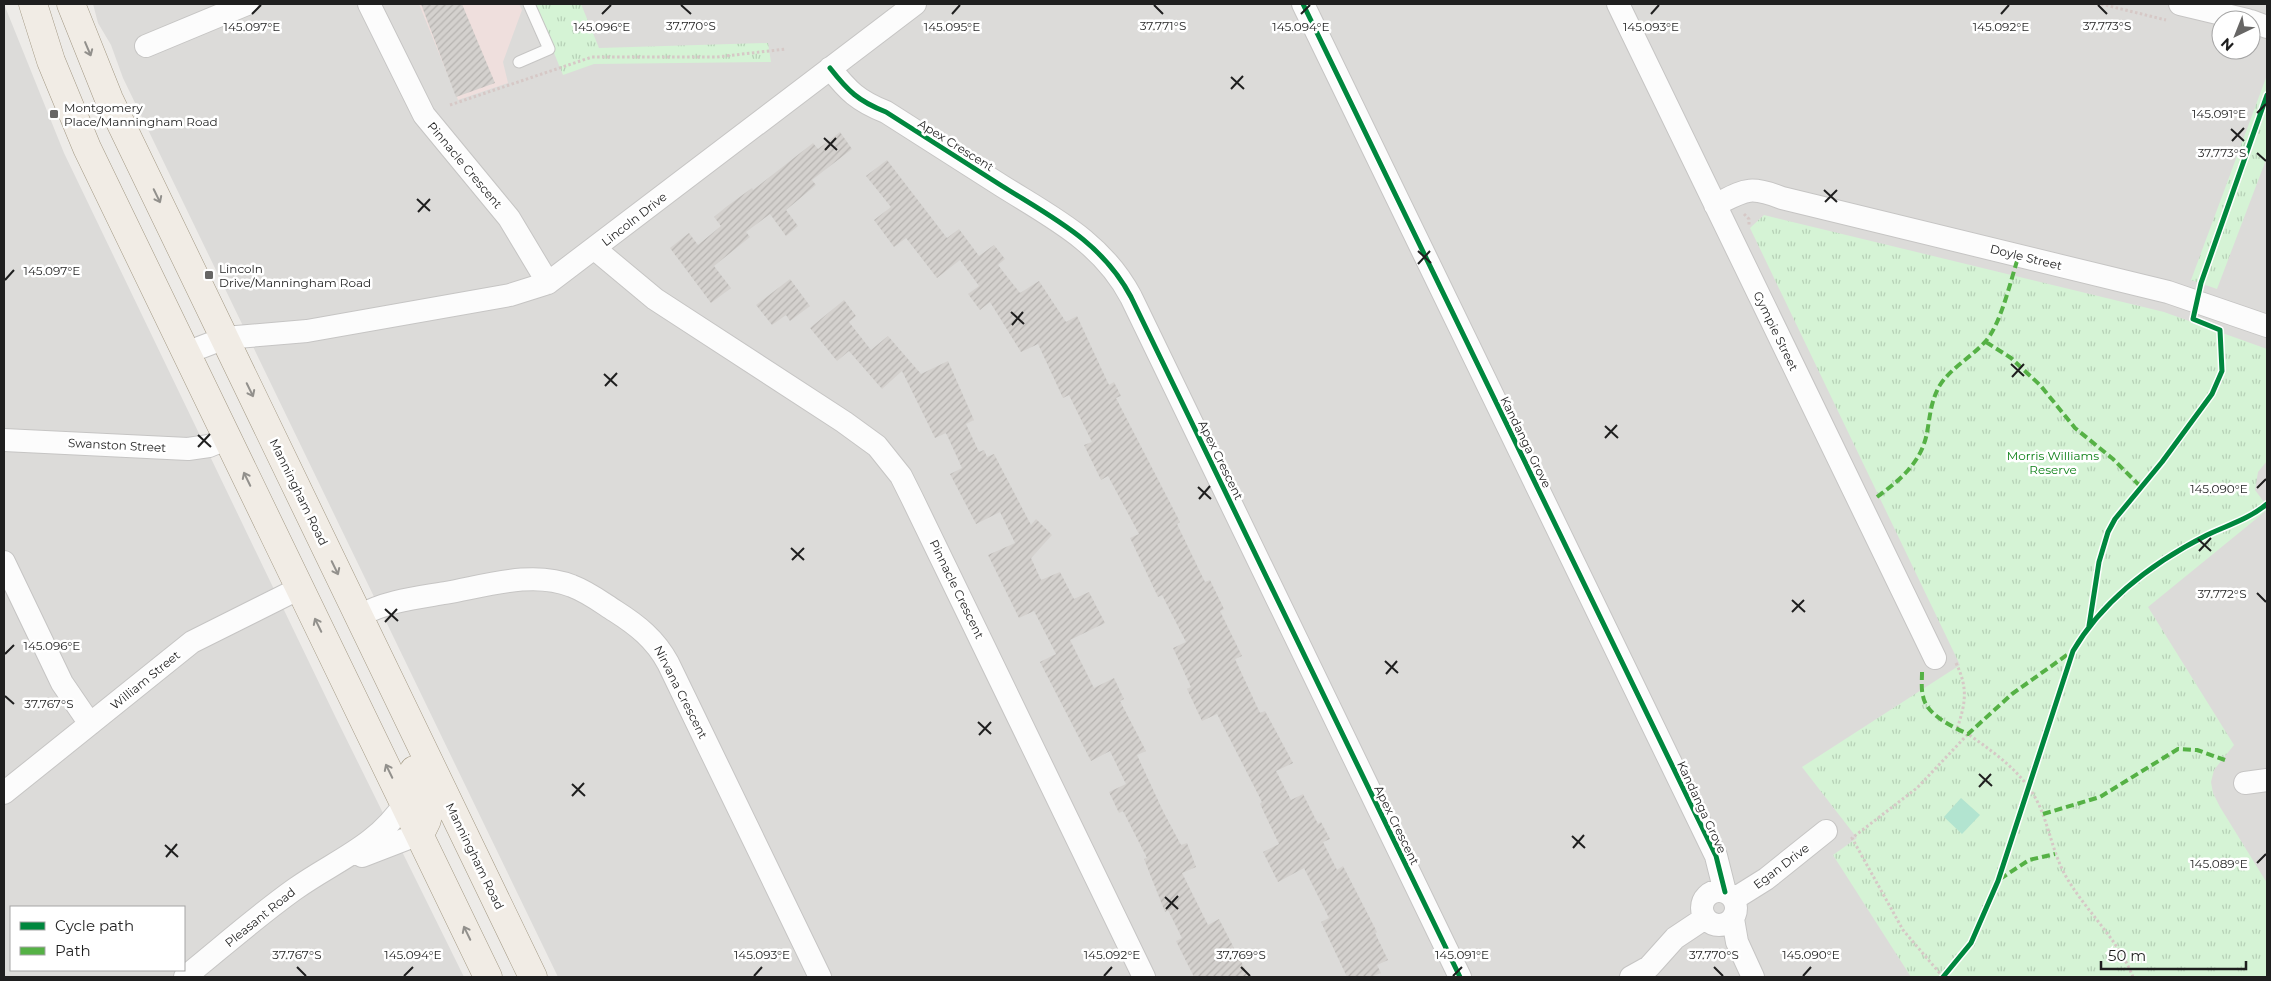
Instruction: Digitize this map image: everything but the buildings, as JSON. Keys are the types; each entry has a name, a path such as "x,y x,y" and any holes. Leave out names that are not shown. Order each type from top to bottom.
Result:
{"main road":[{"path":"33,4 51,61 77,125 488,977"},
{"name":"Manningham Road","path":"71,4 109,99 533,977"},
{"path":"380,662 394,730 427,796 430,811 428,822 419,834"}],"street":[{"path":"146,46 247,4"},
{"name":"Pinnacle Crescent","path":"369,4 424,115 509,218 555,278"},
{"name":"Lincoln Drive","path":"186,353 230,348 510,294 555,278 915,4"},
{"name":"Kandanga Grove","path":"1303,4 1703,830 1708,867 1720,908 1753,977"},
{"name":"Gympie Street","path":"1618,4 1935,658"},
{"path":"2177,13 2211,16"},
{"name":"Apex Crescent","path":"836,64 853,95 865,104 886,112 1074,232 1104,256 1124,282 1460,977"},
{"name":"Doyle Street","path":"1718,211 1751,189 1761,190 1782,198 2168,292 2267,326"},
{"name":"Pinnacle Crescent","path":"588,254 628,288 655,300 844,422 877,446 889,460 901,476 917,507 1144,977"},
{"name":"Swanston Street","path":"4,440 188,449 209,446 228,438"},
{"path":"4,562 62,683 90,724"},
{"name":"Nirvana Crescent","path":"358,616 387,603 532,579 558,582 583,591 643,630 654,641 668,663 820,977"},
{"name":"William Street","path":"4,793 192,642 300,588"},
{"path":"2245,783 2267,780"},
{"name":"Pleasant Road","path":"185,977 294,890 339,863 384,830 405,803"},
{"name":"Egan Drive","path":"1631,977 1649,967 1675,938 1766,879 1826,831"},
{"name":"Pleasant Road","path":"339,863 419,834"},
{"path":"1720,908 1732,956 1746,977"}],"lane":[{"path":"519,62 549,49 529,4"}],"path":[{"path":"2101,4 2177,13"},
{"path":"450,105 592,57 717,57 786,49"},
{"path":"1948,970 1943,977 1903,930 1852,838 1917,788 1968,734 2003,760 2030,787 2043,814 2055,854 2067,879 2123,955 2133,977"},
{"path":"2027,796 2033,778"}],"shaded area":[{"path":"4,4 64,153 335,716 464,977 4,977"},
{"path":"93,4 2267,4 2267,977 558,977 123,78 111,45 98,23"},
{"path":"419,4 519,4 522,10 503,62 508,83 458,100"}],"green space":[{"path":"534,4 581,4 599,48 768,43 771,62 594,64 563,75"},
{"path":"2267,75 2267,157 2217,289 2191,280"},
{"name":"Morris Williams Reserve","path":"1764,215 2164,312 2267,349 2267,461 2258,472 2255,490 2267,506 2267,510 2148,607 2234,745 2214,770 2211,782 2213,793 2220,807 2267,883 2267,977 1911,977 1833,855 1857,838 1802,767 1960,665 1750,228"},
{"path":"1961,798 1980,815 1962,834 1944,817"}],"marked path":[{"path":"1877,497 1894,484 1915,462 1924,444 1933,402 1944,379 1984,343 1996,325 2019,255"},
{"path":"1986,342 2011,358 2040,385 2075,428 2113,459 2142,488"},
{"path":"1922,672 1922,693 1929,709 1941,720 1968,734 2012,694 2071,652"},
{"path":"2043,814 2100,797 2178,749 2197,750 2225,760"},
{"path":"2000,879 2029,860 2055,854"}],"cycle path":[{"path":"1303,4 1716,856 1725,892"},
{"path":"830,68 848,89 868,104 886,112 1075,233 1106,261 1119,278 1131,297 1460,977"},
{"path":"2089,626 2099,562 2108,532 2115,519 2162,462 2212,394 2222,371 2220,330 2193,319 2201,283 2267,95"},
{"path":"1943,977 1971,943 1998,881 2073,651 2085,632 2115,599 2149,570 2187,546 2246,518 2267,504"}],"place":[{"name":"Montgomery Place/Manningham Road","path":"54,114"},
{"name":"Lincoln Drive/Manningham Road","path":"209,275"}]}
